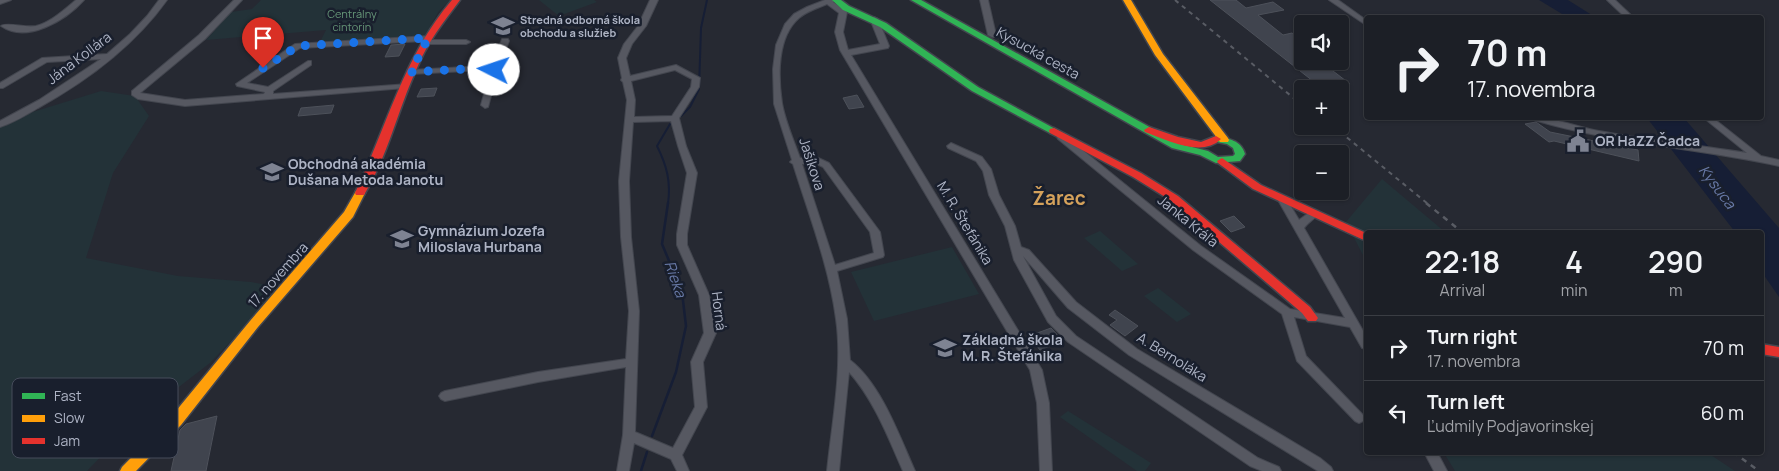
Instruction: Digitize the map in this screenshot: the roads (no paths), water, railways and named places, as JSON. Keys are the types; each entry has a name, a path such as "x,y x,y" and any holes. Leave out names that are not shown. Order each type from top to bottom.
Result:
{"street":[{"path":"0,2 6,0"},
{"path":"2,25 18,30 40,28 50,23 80,0"},
{"name":"Jána Kollára","path":"0,124 67,87 108,56 153,14 163,0"},
{"path":"238,0 202,36 135,93 138,96 185,103 269,93 405,86"},
{"name":"17. novembra","path":"178,419 254,324 350,214 367,180 411,72 440,17 456,0"},
{"path":"622,471 629,435 634,311 626,237 624,181 631,100 622,65 624,50 642,26 654,0"},
{"path":"984,0 992,36"},
{"path":"1127,0 1143,31 1192,100 1224,140"},
{"path":"1333,0 1364,22"},
{"path":"1611,0 1628,15"},
{"name":"Janka Kráľa","path":"833,1 874,19 975,88 1137,175 1174,198 1306,310 1312,318"},
{"name":"M. R. Štefánika","path":"833,1 843,12 839,32 846,53 1036,370 1043,403 1046,471"},
{"name":"Jašíkova","path":"833,1 796,17 787,28 780,43 777,77 778,104 795,162 831,269 842,320 844,362 833,471"},
{"name":"Kysucká cesta","path":"918,1 1004,52 1176,146 1205,146 1224,140 1238,147 1240,154 1236,159 1244,170 1272,194"},
{"path":"846,53 885,46 874,19"},
{"path":"269,93 240,84 298,46 427,40 466,42"},
{"path":"485,105 494,70 505,42"},
{"path":"0,86 44,60 108,56"},
{"path":"269,93 308,63"},
{"path":"625,80 676,67 696,78 695,87 675,118 630,120"},
{"path":"411,72 484,68 494,70"},
{"path":"1192,100 1208,134 1205,146"},
{"name":"Horná","path":"675,118 682,146 692,173 682,244 704,295 710,333 697,362 701,407 676,456"},
{"path":"1544,120 1596,134 1738,154 1779,163"},
{"path":"1710,120 1758,158"},
{"name":"Janka Kráľa","path":"1054,131 1196,248 1287,312 1312,318 1353,323"},
{"path":"951,146 979,159 988,171 994,195 1010,226 1019,260 1052,318 1072,340 1254,462 1275,471"},
{"name":"Kysucká cesta","path":"1205,146 1246,180 1283,200 1364,236"},
{"path":"791,148 826,165 875,232 879,255 831,269"},
{"path":"795,162 814,159"},
{"path":"1222,161 1236,159"},
{"path":"1283,200 1364,342"},
{"path":"1299,228 1304,220 1313,214"},
{"name":"A. Bernoláka","path":"1017,250 1025,252 1072,305 1133,352 1316,462 1327,471"},
{"path":"1287,312 1301,358 1359,418"},
{"path":"1764,350 1779,352"},
{"path":"445,396 538,377 633,362"},
{"path":"844,362 853,367 882,414 909,471"},
{"path":"629,435 676,456 683,471"},
{"path":"1432,455 1441,471"},
{"name":"17. novembra","path":"127,471 140,458"}],"water":[{"path":"1539,0 1568,0 1592,15 1564,15"},
{"name":"Kysuca","path":"1649,120 1686,120 1779,228 1779,297 1764,275 1764,230 1733,230"}],"waterway":[{"name":"Rieka","path":"681,116 690,107 699,89 701,28 707,0"},
{"name":"Rieka","path":"668,204 669,188 667,174 657,146 670,124"},
{"name":"Rieka","path":"652,436 676,372 686,326 682,292 662,244 668,203"},
{"name":"Rieka","path":"641,471 647,452"}],"railway":[{"path":"1175,0 1294,98"},
{"path":"1344,135 1428,204"},
{"path":"1426,203 1460,230"},
{"path":"1737,455 1759,471"}],"place":[{"name":"Stredná odborná škola obchodu a služieb","path":"503,26"},
{"name":"OR HaZZ Čadca","path":"1578,141"},
{"name":"Obchodná akadémia Dušana Metoda Janotu","path":"272,172"},
{"name":"Gymnázium Jozefa Miloslava Hurbana","path":"402,239"},
{"name":"Základná škola M. R. Štefánika","path":"945,348"}],"district":[{"name":"Žarec","path":"1059,198"}],"park label":[{"name":"Centrálny cintorín","path":"352,20"}]}
